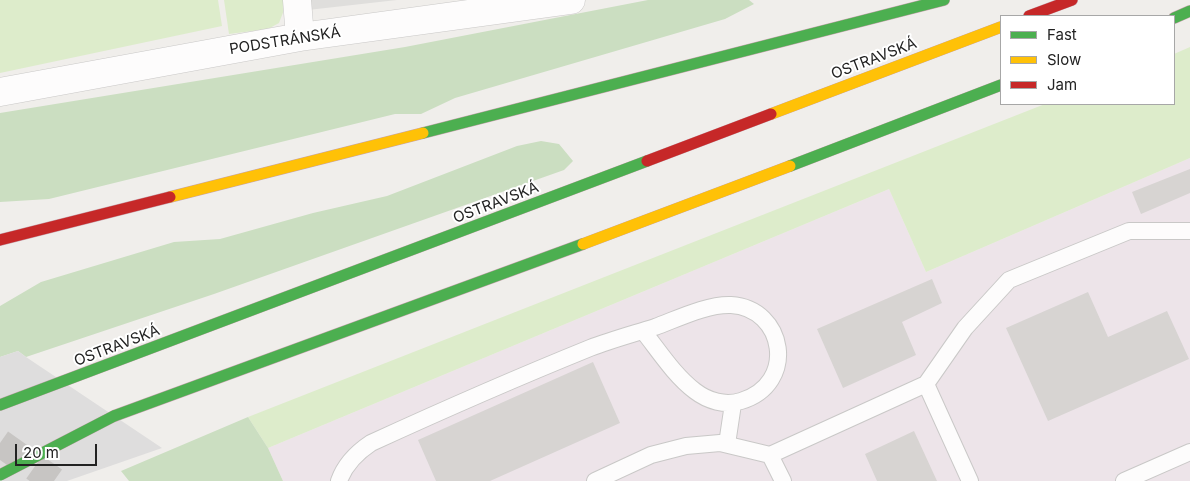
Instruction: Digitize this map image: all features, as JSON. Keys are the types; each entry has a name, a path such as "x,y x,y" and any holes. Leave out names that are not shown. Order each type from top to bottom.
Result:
{"highway":[{"path":"0,240 944,0"},
{"path":"1032,15 1072,0"},
{"path":"1175,18 1190,11"},
{"name":"OSTRAVSKÁ","path":"0,405 1000,27"},
{"path":"44,440 680,209 1000,84"},
{"path":"0,475 114,416"}],"street":[{"path":"297,0 300,37"},
{"name":"PODSTRÁNSKÁ","path":"0,92 300,37 571,0"}],"lane":[{"path":"595,481 651,455 686,446 720,443 770,455 926,384 965,328 1009,280 1129,231 1190,231"},
{"path":"339,481 347,464 357,452 371,443 592,348 713,307 725,305 749,309 760,316 774,336 778,353 776,368 772,379 765,389 752,398 733,404 714,402 695,391 681,378 643,331"},
{"path":"926,384 970,481"},
{"path":"727,444 733,404"},
{"path":"1124,481 1190,452"},
{"path":"770,455 782,481"}],"shaded area":[{"path":"289,0 397,0 290,12"},
{"path":"1190,158 1190,481 283,481 268,448 889,189 926,272"}],"green space":[{"path":"0,0 218,0 222,26 0,73"},
{"path":"224,0 283,0 284,10 279,23 268,29 229,34"},
{"path":"648,0 749,0 754,4 725,19 455,98 421,114 395,114 49,199 0,202 0,113 405,47"},
{"path":"1190,47 1190,158 926,272 889,189 268,448 248,417 1042,105 1175,105 1175,54"},
{"path":"541,141 559,144 573,161 564,170 214,294 26,357 18,351 0,357 0,306 41,282 174,242 220,239 313,213 387,196 517,146"},
{"path":"248,417 268,448 283,481 129,481 121,471"}],"pier":[{"path":"18,351 162,448 67,481 0,481 0,357"}],"building":[{"path":"1190,169 1190,193 1141,214 1132,192"},
{"path":"932,279 942,303 902,322 916,355 843,388 817,329"},
{"path":"1088,292 1108,337 1167,311 1189,359 1048,421 1006,328"},
{"path":"593,362 620,423 490,481 436,481 418,440"},
{"path":"914,431 937,481 877,481 865,454"}],"tunnel":[{"path":"0,443 54,481"}],"traffic: fast":[{"path":"423,133 944,0"},
{"path":"1175,18 1190,11"},
{"path":"790,166 1000,85"},
{"path":"0,405 647,161"},
{"path":"114,416 583,244"},
{"path":"0,475 114,416"}],"traffic: slow":[{"path":"771,114 1000,27"},
{"path":"170,197 423,133"},
{"path":"583,244 790,166"}],"traffic: jam":[{"path":"1032,15 1072,0"},
{"path":"647,161 771,114"},
{"path":"0,240 170,197"}]}
